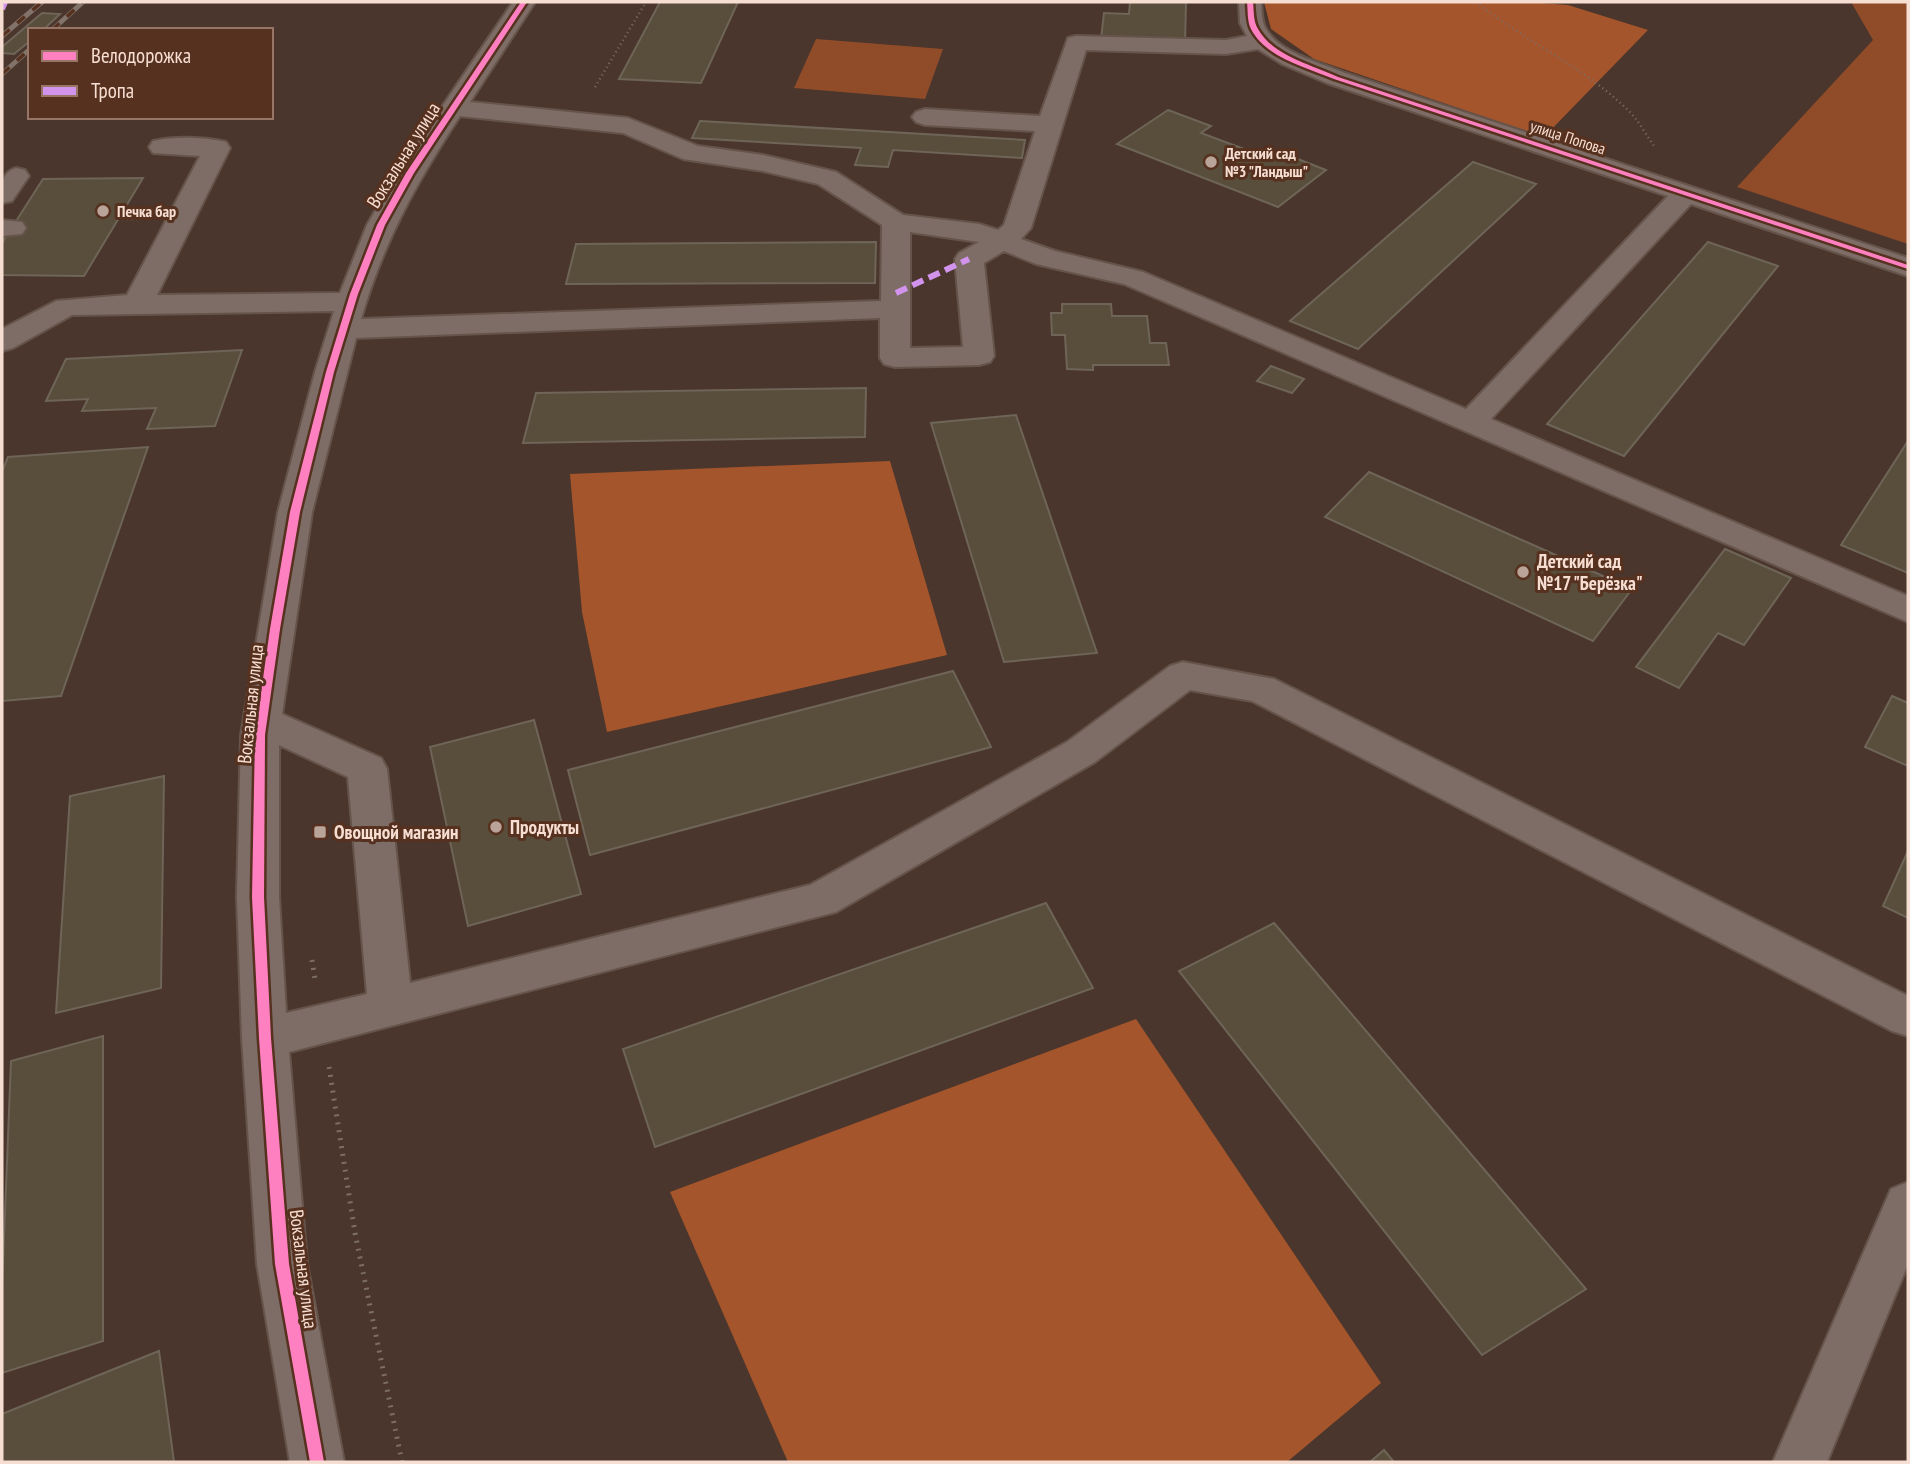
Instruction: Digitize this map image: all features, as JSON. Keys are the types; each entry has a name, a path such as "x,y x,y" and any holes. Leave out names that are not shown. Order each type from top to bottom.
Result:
{"street":[{"name":"Вокзальная улица","path":"317,1462 282,1264 265,1038 258,897 262,722 295,512 348,316 381,225 410,173 524,2"},
{"path":"896,222 895,358 979,356 969,259 1002,241 1017,228 1076,43 1226,47 1263,41 1253,27 1250,2"},
{"name":"улица Попова","path":"1263,41 1280,53 1336,78 1908,267"},
{"path":"452,108 628,126 692,153 763,163 827,178 896,222 979,232 1046,258 1133,278 1908,610"},
{"path":"925,117 1050,124"},
{"path":"138,303 217,148 162,147"},
{"path":"1470,423 1687,192"},
{"path":"2,342 66,307 138,303 348,316 895,309"},
{"path":"2,308 56,312"},
{"path":"265,1038 821,900 1081,752 1184,675 1261,689 1908,1017"},
{"path":"262,722 367,769 390,1008"},
{"path":"1800,1462 1908,1205"}],"path":[{"path":"574,121 646,2"},
{"path":"1476,2 1506,25 1581,72 1630,112 1687,192"},
{"path":"310,950 324,1025 335,1121 355,1233 402,1462"}],"shaded area":[{"path":"1264,2 1527,2 1568,5 1648,30 1544,137 1314,59 1271,29"},
{"path":"1851,2 1908,2 1908,244 1737,187 1873,40"},
{"path":"816,39 943,49 925,99 794,88"},
{"path":"890,461 947,655 607,732 582,612 570,474"},
{"path":"1136,1019 1381,1383 1287,1462 788,1462 670,1192"}],"building":[{"path":"660,2 738,2 701,83 619,79"},
{"path":"1130,2 1186,2 1185,43 1101,39 1104,13 1129,14"},
{"path":"42,13 60,14 45,28 28,28 28,43 14,54 2,53 2,47"},
{"path":"1168,110 1211,126 1201,133 1271,159 1280,152 1326,170 1278,207 1117,144"},
{"path":"700,121 1025,140 1022,158 893,150 888,167 855,165 861,148 692,138"},
{"path":"1473,162 1536,184 1358,349 1290,321"},
{"path":"143,178 84,276 2,275 2,243 43,179"},
{"path":"876,242 875,283 566,284 576,244"},
{"path":"1708,242 1778,266 1624,456 1547,424"},
{"path":"1062,304 1111,304 1112,316 1147,316 1150,343 1166,343 1169,365 1093,365 1093,370 1067,369 1065,335 1052,335 1051,313 1062,313"},
{"path":"242,350 215,426 147,429 156,408 82,411 88,399 46,401 66,359"},
{"path":"1271,366 1304,379 1292,393 1257,381"},
{"path":"866,388 865,437 523,443 536,393"},
{"path":"1016,415 1097,653 1004,662 931,423"},
{"path":"1908,441 1908,573 1841,545"},
{"path":"148,447 61,696 2,701 2,472 8,457"},
{"path":"1369,472 1632,589 1593,641 1325,517"},
{"path":"1725,549 1791,578 1744,645 1718,633 1679,688 1636,667"},
{"path":"953,671 991,747 590,855 568,770"},
{"path":"1892,696 1908,703 1908,766 1865,747"},
{"path":"534,720 581,894 468,926 430,747"},
{"path":"164,776 161,988 56,1013 70,796"},
{"path":"1908,851 1908,918 1883,906"},
{"path":"1046,903 1093,988 655,1147 623,1049"},
{"path":"1274,923 1586,1289 1482,1355 1179,971"},
{"path":"103,1036 103,1341 2,1373 2,1289 11,1061"},
{"path":"159,1351 174,1462 2,1462 2,1414"},
{"path":"1384,1450 1394,1462 1370,1462"}],"railway":[{"path":"2,36 42,2"},
{"path":"54,28 83,2"},
{"path":"2,74 28,51"}],"marked path":[{"path":"2,9 5,2"},
{"path":"896,293 969,259"}],"cycle path":[{"path":"317,1462 282,1264 265,1038 258,897 260,735 275,629 295,512 330,372 354,294 381,225 410,173 524,2"},
{"path":"1250,2 1253,26 1269,46 1291,59 1336,78 1908,267"}],"place":[{"name":"Детский сад №3 \"Ландыш\"","path":"1211,162"},
{"name":"Печка бар","path":"103,211"},
{"name":"Детский сад №17 \"Берёзка\"","path":"1523,572"},
{"name":"Продукты","path":"496,827"},
{"name":"Овощной магазин","path":"320,832"}]}
